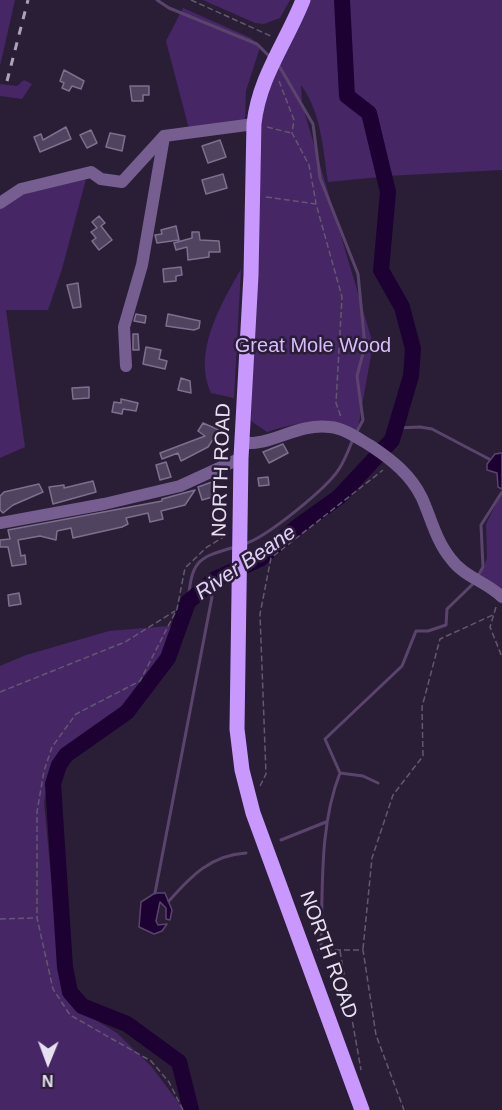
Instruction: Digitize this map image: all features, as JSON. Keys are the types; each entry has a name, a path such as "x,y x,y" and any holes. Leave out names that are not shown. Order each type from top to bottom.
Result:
{"main road":[{"name":"NORTH ROAD","path":"303,0 279,46 256,101 254,195 241,451 235,687 242,770 253,813 363,1110"}],"street":[{"path":"0,203 21,189 91,172 100,179 122,182 164,136 254,124"},
{"path":"126,366 124,327 146,243 164,136"},
{"path":"0,523 94,506 180,486 258,443 307,426 332,427 370,446 392,461 412,480 438,539 451,559 463,572 500,594"}],"path":[{"path":"191,0 264,30 279,46"},
{"path":"269,68 281,83 294,120 292,133 303,158 309,165 316,204 342,297 336,403 348,433"},
{"path":"254,124 292,133"},
{"path":"254,195 316,204"},
{"path":"255,793 266,774 260,614 271,558 392,461"},
{"path":"183,1110 169,1082 151,1061 70,1015 54,989 37,918 37,812 44,771 52,747 76,714 140,681 177,609 185,568 207,548 240,526"},
{"path":"500,594 490,627 502,657"},
{"path":"0,692 125,642 177,609"},
{"path":"404,1110 376,1035 363,950 372,858 393,795 423,756 422,707 440,639 495,614"},
{"path":"0,919 37,918"},
{"path":"314,950 363,950"},
{"path":"340,950 362,1074"}],"green space":[{"path":"0,0 15,0 0,66"},
{"path":"203,0 290,0 280,18 264,24 255,23"},
{"name":"Great Mole Wood","path":"307,0 338,0 342,95 365,116 380,177 328,182 317,119 301,85 302,104 373,344 357,434 333,426 312,423 292,425 267,432 251,421 263,98"},
{"path":"347,0 502,0 502,170 387,176 377,118 352,94 347,57"},
{"path":"183,8 251,38 260,47 246,91 245,120 189,129 166,41"},
{"path":"24,80 32,84 22,99 0,96 0,84 17,86"},
{"path":"86,179 62,269 48,310 6,310 25,447 0,458 0,200"},
{"path":"241,269 234,398 211,393 206,378 205,362 211,329"},
{"path":"502,492 502,590 480,577 487,558 486,524"},
{"path":"169,626 181,630 144,692 115,719 71,745 50,773 44,802 61,982 74,1007 117,1033 151,1066 184,1110 0,1110 0,666 26,655 109,631"}],"shaded area":[{"path":"502,453 502,489 498,487 497,473 487,470 487,464 495,454"},
{"path":"155,893 165,893 172,910 170,920 166,919 166,908 160,902 156,921 158,925 167,924 162,931 154,934 139,927 141,902"}],"building":[{"path":"64,70 84,81 81,89 72,86 69,91 62,88 64,83 60,81"},
{"path":"130,86 149,86 149,95 143,95 143,101 132,101"},
{"path":"66,127 71,139 40,152 34,137 41,134 43,140"},
{"path":"91,130 97,143 87,148 80,135"},
{"path":"110,133 125,136 122,151 106,147"},
{"path":"220,140 226,157 208,163 202,146"},
{"path":"223,174 227,188 206,194 202,180"},
{"path":"99,216 105,223 101,226 112,240 99,250 92,241 96,238 91,232 97,228 92,222"},
{"path":"176,226 179,240 157,243 155,235 162,234 161,230"},
{"path":"192,232 199,232 200,240 219,241 220,252 209,252 209,257 188,260 187,247 176,250 174,243 192,238"},
{"path":"181,267 182,275 176,276 176,281 164,282 163,269"},
{"path":"78,283 81,307 73,308 67,285"},
{"path":"136,314 146,316 145,323 134,321"},
{"path":"168,314 200,321 199,328 194,330 166,326"},
{"path":"133,334 138,334 139,350 133,350"},
{"path":"146,347 161,350 159,359 167,361 165,369 143,364"},
{"path":"181,378 190,381 191,393 178,390"},
{"path":"89,387 89,398 73,399 72,388"},
{"path":"121,399 138,403 136,411 123,409 122,414 112,412 114,402 121,403"},
{"path":"203,423 219,430 208,447 181,461 178,453 162,459 160,453 205,436 198,431"},
{"path":"283,444 288,453 269,463 263,452"},
{"path":"166,462 171,477 160,480 156,465"},
{"path":"268,477 269,485 259,486 258,478"},
{"path":"93,481 96,492 53,504 49,487 64,485 64,488"},
{"path":"212,482 216,496 202,500 198,487"},
{"path":"39,484 43,492 13,505 3,513 0,510 0,496 4,492"},
{"path":"195,490 185,505 161,511 163,519 150,522 148,513 126,518 128,524 122,527 73,538 71,528 57,531 56,540 40,536 18,540 21,556 25,555 26,564 12,566 8,547 0,547 0,540 10,539 8,530 162,501 162,499"},
{"path":"19,593 21,604 9,606 8,595"}],"waterway":[{"path":"157,0 169,8 257,44 271,58"},
{"name":"River Beane","path":"191,1110 179,1062 127,1024 82,1006 70,992 65,967 53,784 59,765 66,755 127,712 168,658 188,602 215,579 260,559 297,527 339,497 392,440 411,376 413,349 402,307 381,270 388,192 369,113 347,96 342,0"},
{"path":"278,64 313,124 320,178 358,274 365,346 357,376 363,420 356,433"},
{"path":"396,428 432,429 489,459"},
{"path":"244,544 281,523 322,488 339,469 353,439"},
{"path":"478,576 483,567 481,525 502,492"},
{"path":"188,602 194,569 198,563 212,554 235,547"},
{"path":"321,946 325,836 328,814 340,773 325,739 402,666 416,631 428,631 446,625 447,609 475,582"},
{"path":"155,893 212,597 205,588"},
{"path":"340,773 363,776 378,783"},
{"path":"281,840 326,822"},
{"path":"169,901 185,883 212,862 246,853"}],"railway":[{"path":"7,81 28,0"}]}
